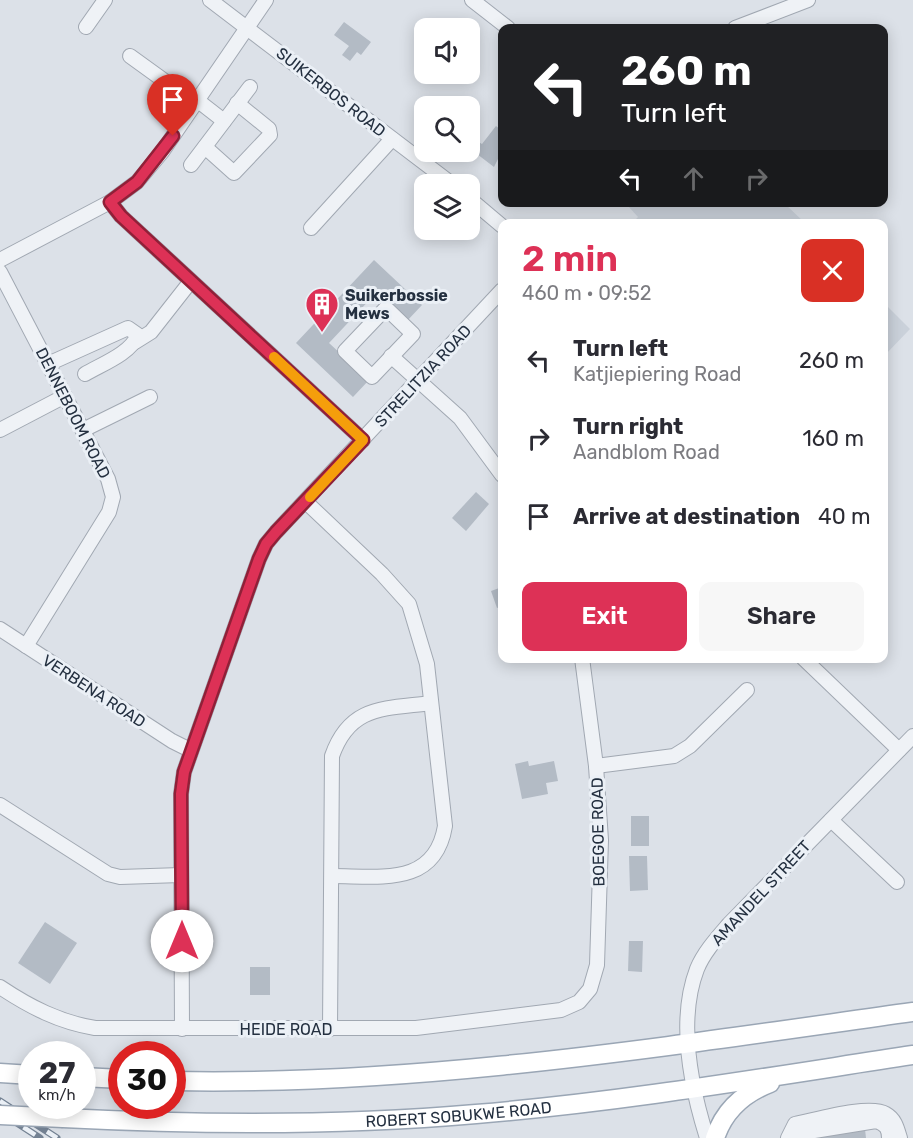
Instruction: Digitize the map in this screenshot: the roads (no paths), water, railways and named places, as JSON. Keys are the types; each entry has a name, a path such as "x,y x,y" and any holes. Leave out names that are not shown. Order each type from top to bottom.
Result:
{"main road":[{"path":"186,1081 289,1082 480,1067 688,1043 913,1012"},
{"name":"ROBERT SOBUKWE ROAD","path":"0,1115 234,1125 387,1120 478,1114 694,1087 913,1055"},
{"path":"715,1138 730,1111 745,1094 797,1072"},
{"path":"0,1073 18,1074"}],"street":[{"path":"86,27 105,0"},
{"name":"SUIKERBOS ROAD","path":"210,0 439,174"},
{"path":"0,260 110,202 137,182 154,163 266,0"},
{"path":"472,0 503,24"},
{"path":"745,24 808,0"},
{"path":"130,56 224,121"},
{"path":"191,165 250,87"},
{"path":"205,147 234,173 270,135 269,129 237,103"},
{"path":"311,228 392,139"},
{"path":"110,202 121,216 363,440"},
{"path":"480,207 498,223"},
{"name":"DENNEBOOM ROAD","path":"0,272 108,478 113,497 108,512 26,646"},
{"path":"85,374 151,332 191,281"},
{"name":"STRELITZIA ROAD","path":"182,1029 181,794 190,750 266,544 498,294"},
{"path":"386,308 412,334 391,356 372,377 345,351 386,308"},
{"path":"48,364 128,328 138,336 135,342"},
{"path":"391,356 460,418 498,470"},
{"path":"0,430 65,396"},
{"path":"83,430 150,397"},
{"path":"306,502 382,574 409,604 427,664 446,826 442,843 421,869 408,874 392,876 332,876"},
{"name":"VERBENA ROAD","path":"0,629 172,741 190,750"},
{"name":"BOEGOE ROAD","path":"579,1002 590,989 597,965 601,840 596,766 583,663"},
{"path":"808,663 899,750"},
{"path":"596,766 674,756 690,746 747,690"},
{"path":"330,1029 332,756 338,738 350,724 372,711 431,703"},
{"name":"AMANDEL STREET","path":"707,1138 694,1087 688,1043 692,987 706,952 729,924 913,736"},
{"path":"0,805 108,874 120,877 182,875"},
{"path":"831,820 897,882"},
{"name":"HEIDE ROAD","path":"0,987 36,1009 76,1025 95,1028 416,1028 561,1010 579,1002"},
{"path":"789,1136 795,1124 871,1110 885,1113 892,1119 900,1138"},
{"path":"789,1136 876,1121 883,1123 890,1138"}],"railway":[{"path":"0,1101 57,1138"},
{"path":"0,1112 40,1138"}],"place":[{"name":"Suikerbossie Mews","path":"322,333"}]}
